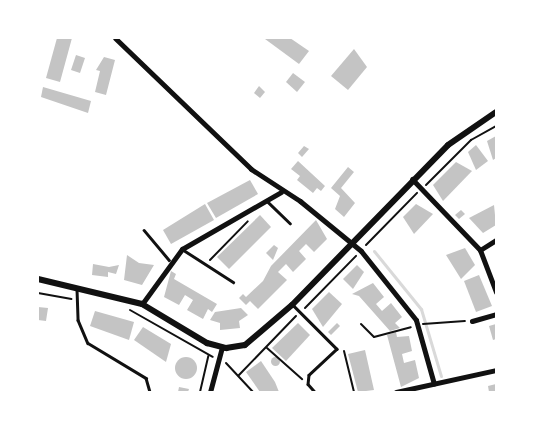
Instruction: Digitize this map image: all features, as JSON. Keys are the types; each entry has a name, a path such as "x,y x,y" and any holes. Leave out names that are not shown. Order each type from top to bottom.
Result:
{"street":[{"path":"116,38 191,114 281,192 353,243 361,251 409,308 419,325 434,384"},
{"path":"38,279 77,286 142,304 222,347 254,340 292,305 353,243 412,179 466,130 496,112"},
{"path":"412,179 480,250 496,292"},
{"path":"142,304 169,260 182,249 281,192"},
{"path":"480,250 496,240"},
{"path":"472,321 496,314"},
{"path":"210,392 222,347"},
{"path":"396,392 496,370"}],"lane":[{"path":"266,200 290,224"},
{"path":"144,230 169,260"},
{"path":"182,249 233,282"},
{"path":"77,286 78,320 88,343 146,378 150,392"},
{"path":"292,305 337,349 307,380 315,392"}],"path":[{"path":"361,251 471,140 496,126"},
{"path":"206,264 254,215 253,208"},
{"path":"38,293 78,300"},
{"path":"123,308 208,355 219,359 234,369 252,392"},
{"path":"361,324 374,336 439,320 456,324"},
{"path":"342,344 354,392"},
{"path":"266,347 300,379 307,380"},
{"path":"200,392 208,355"}],"building":[{"path":"57,38 72,38 60,82 46,78"},
{"path":"290,38 309,51 299,64 265,39"},
{"path":"354,49 367,67 348,90 331,76"},
{"path":"76,55 85,58 80,73 71,70"},
{"path":"104,57 115,60 106,95 95,92 100,71 96,70"},
{"path":"293,73 305,82 297,92 286,82"},
{"path":"259,86 265,92 260,98 254,93"},
{"path":"43,87 91,101 88,113 41,97"},
{"path":"496,136 496,158 493,160 487,141"},
{"path":"476,145 488,161 476,170 468,152"},
{"path":"304,146 309,149 302,157 298,153"},
{"path":"298,161 325,186 321,191 317,188 313,193 297,180 300,176 291,169"},
{"path":"456,162 472,171 443,201 433,185"},
{"path":"348,167 354,172 341,188 355,203 344,217 335,209 340,196 331,188"},
{"path":"250,180 258,194 216,218 207,203"},
{"path":"205,204 214,220 171,244 163,230"},
{"path":"416,204 433,214 414,234 403,217"},
{"path":"494,205 496,225 483,233 469,218"},
{"path":"461,210 465,214 459,219 455,215"},
{"path":"260,215 271,227 229,269 217,257"},
{"path":"316,220 327,239 314,252 306,244 299,251 306,259 293,272 286,264 278,272 287,280 258,309 250,301 246,305 239,298 243,294 246,297 263,281 271,266"},
{"path":"274,245 278,248 273,260 266,253"},
{"path":"465,248 475,265 461,279 446,255"},
{"path":"127,255 139,263 154,265 142,285 124,280"},
{"path":"93,264 109,267 119,265 116,274 108,272 108,277 92,275"},
{"path":"357,265 364,272 353,289 343,279"},
{"path":"171,271 176,274 174,279 217,304 212,312 208,309 203,319 187,310 193,300 185,295 179,305 164,297"},
{"path":"479,275 492,306 476,312 464,281"},
{"path":"373,283 384,297 376,304 382,311 391,303 402,317 395,323 400,328 390,331 359,296 352,294"},
{"path":"329,292 342,304 323,327 312,309"},
{"path":"38,307 48,308 46,321 38,320"},
{"path":"241,308 248,315 239,321 240,328 220,330 220,323 210,320 215,312"},
{"path":"95,311 134,322 129,340 90,326"},
{"path":"298,323 310,335 286,361 272,348"},
{"path":"337,323 340,326 331,335 328,332"},
{"path":"496,324 496,339 493,340 489,326"},
{"path":"143,327 171,344 166,362 134,340"},
{"path":"396,332 397,337 409,336 412,351 402,354 404,363 415,360 419,378 401,387 387,335"},
{"path":"365,350 374,390 358,392 348,354"},
{"path":"275,356 280,361 275,366 270,361"},
{"path":"186,357 194,360 197,368 194,376 186,379 178,376 175,368 178,360"},
{"path":"261,361 275,382 279,392 260,392 246,372"},
{"path":"496,384 496,392 489,392 488,386"},
{"path":"179,387 189,389 188,392 178,392"}],"waterway":[{"path":"374,251 421,309 441,376"}]}
